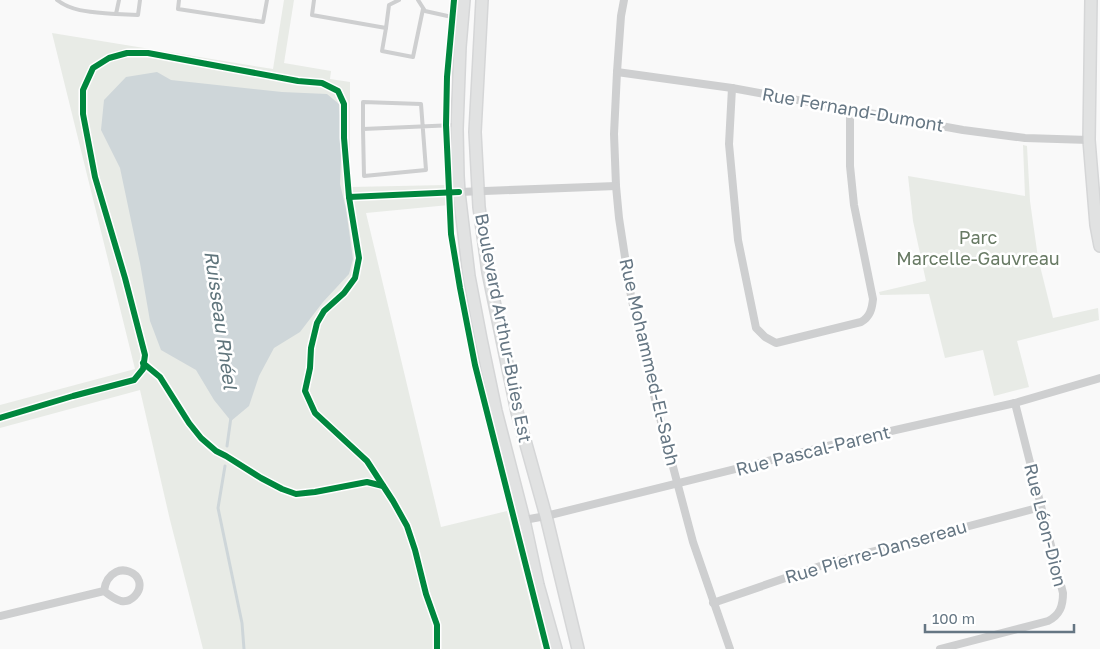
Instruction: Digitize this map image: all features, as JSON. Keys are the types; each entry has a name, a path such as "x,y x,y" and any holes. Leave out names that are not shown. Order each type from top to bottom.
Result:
{"street":[{"name":"Boulevard Arthur-Buies Est","path":"464,0 460,47 459,192 469,276 496,411 524,520 538,585 556,649"},
{"name":"Boulevard Arthur-Buies Est","path":"482,0 475,132 478,207 488,272 517,412 546,516 578,649"},
{"name":"Rue Mohammed-El-Sabh","path":"624,0 621,16 614,134 619,218 631,296 677,484"},
{"path":"1091,0 1089,140 1096,226 1100,246"},
{"name":"Rue Fernand-Dumont","path":"617,72 732,88 963,130 1025,138 1089,140"},
{"path":"732,88 728,144 738,240 756,328 765,337 776,343 861,322 867,319 872,310 873,299 854,205 850,166 850,110"},
{"path":"459,192 616,186"},
{"name":"Rue Pascal-Parent","path":"524,520 860,438 1014,403 1100,378"},
{"name":"Rue Léon-Dion","path":"940,649 1048,621 1057,614 1063,603 1063,593 1014,403"},
{"path":"677,484 693,542 730,649"},
{"name":"Rue Pierre-Dansereau","path":"714,603 829,563 1041,507"},
{"path":"0,616 104,591 120,601 126,602 137,594 139,581 131,572 125,570 116,572 105,583 104,591"}],"lane":[{"path":"57,0 63,5 81,11 116,14 138,14 140,0"},
{"path":"116,14 119,0"},
{"path":"180,0 178,10 264,22 267,0"},
{"path":"314,0 312,15 386,28"},
{"path":"399,0 389,6 382,51 413,57 423,8"},
{"path":"418,0 425,11 462,19"},
{"path":"363,102 421,104 426,170 364,176 363,129 363,102"},
{"path":"363,129 458,124"}],"green space":[{"path":"284,0 294,0 284,63 331,71 330,79 350,82 350,187 446,185 449,205 366,213 441,527 507,511 542,649 203,649 170,520 140,390 0,428 0,405 135,369 52,33 273,69"},
{"name":"Parc Marcelle-Gauvreau","path":"1023,145 1027,146 1030,201 1038,258 1053,318 1098,308 1099,320 1017,341 1029,387 994,396 983,350 945,358 929,294 880,295 879,292 926,281 913,221 908,176 1025,196"}],"water":[{"path":"157,72 171,80 282,92 327,94 339,104 342,139 340,184 346,209 353,259 349,274 323,302 300,332 274,348 259,376 249,406 231,421 214,400 196,370 161,350 150,321 120,168 101,130 104,100 126,77"}],"waterway":[{"name":"Ruisseau Rhéel","path":"227,446 231,417"},
{"name":"Ruisseau Rhéel","path":"225,466 218,508 242,623 244,649"}],"cycle path":[{"path":"454,0 447,77 446,125 451,234 475,365 547,649"},
{"path":"0,418 134,380 143,369 145,355 125,278 95,177 83,114 83,90 93,68 109,58 127,53 148,53 298,81 322,83 338,91 344,104 344,138 349,197 459,192"},
{"path":"349,197 359,258 355,278 344,293 324,311 317,323 311,348 310,368 305,391 315,413 367,461 407,526 426,594 437,625 437,649"},
{"path":"143,363 160,377 189,423 201,438 216,451 282,489 296,494 367,482 383,486"}]}
